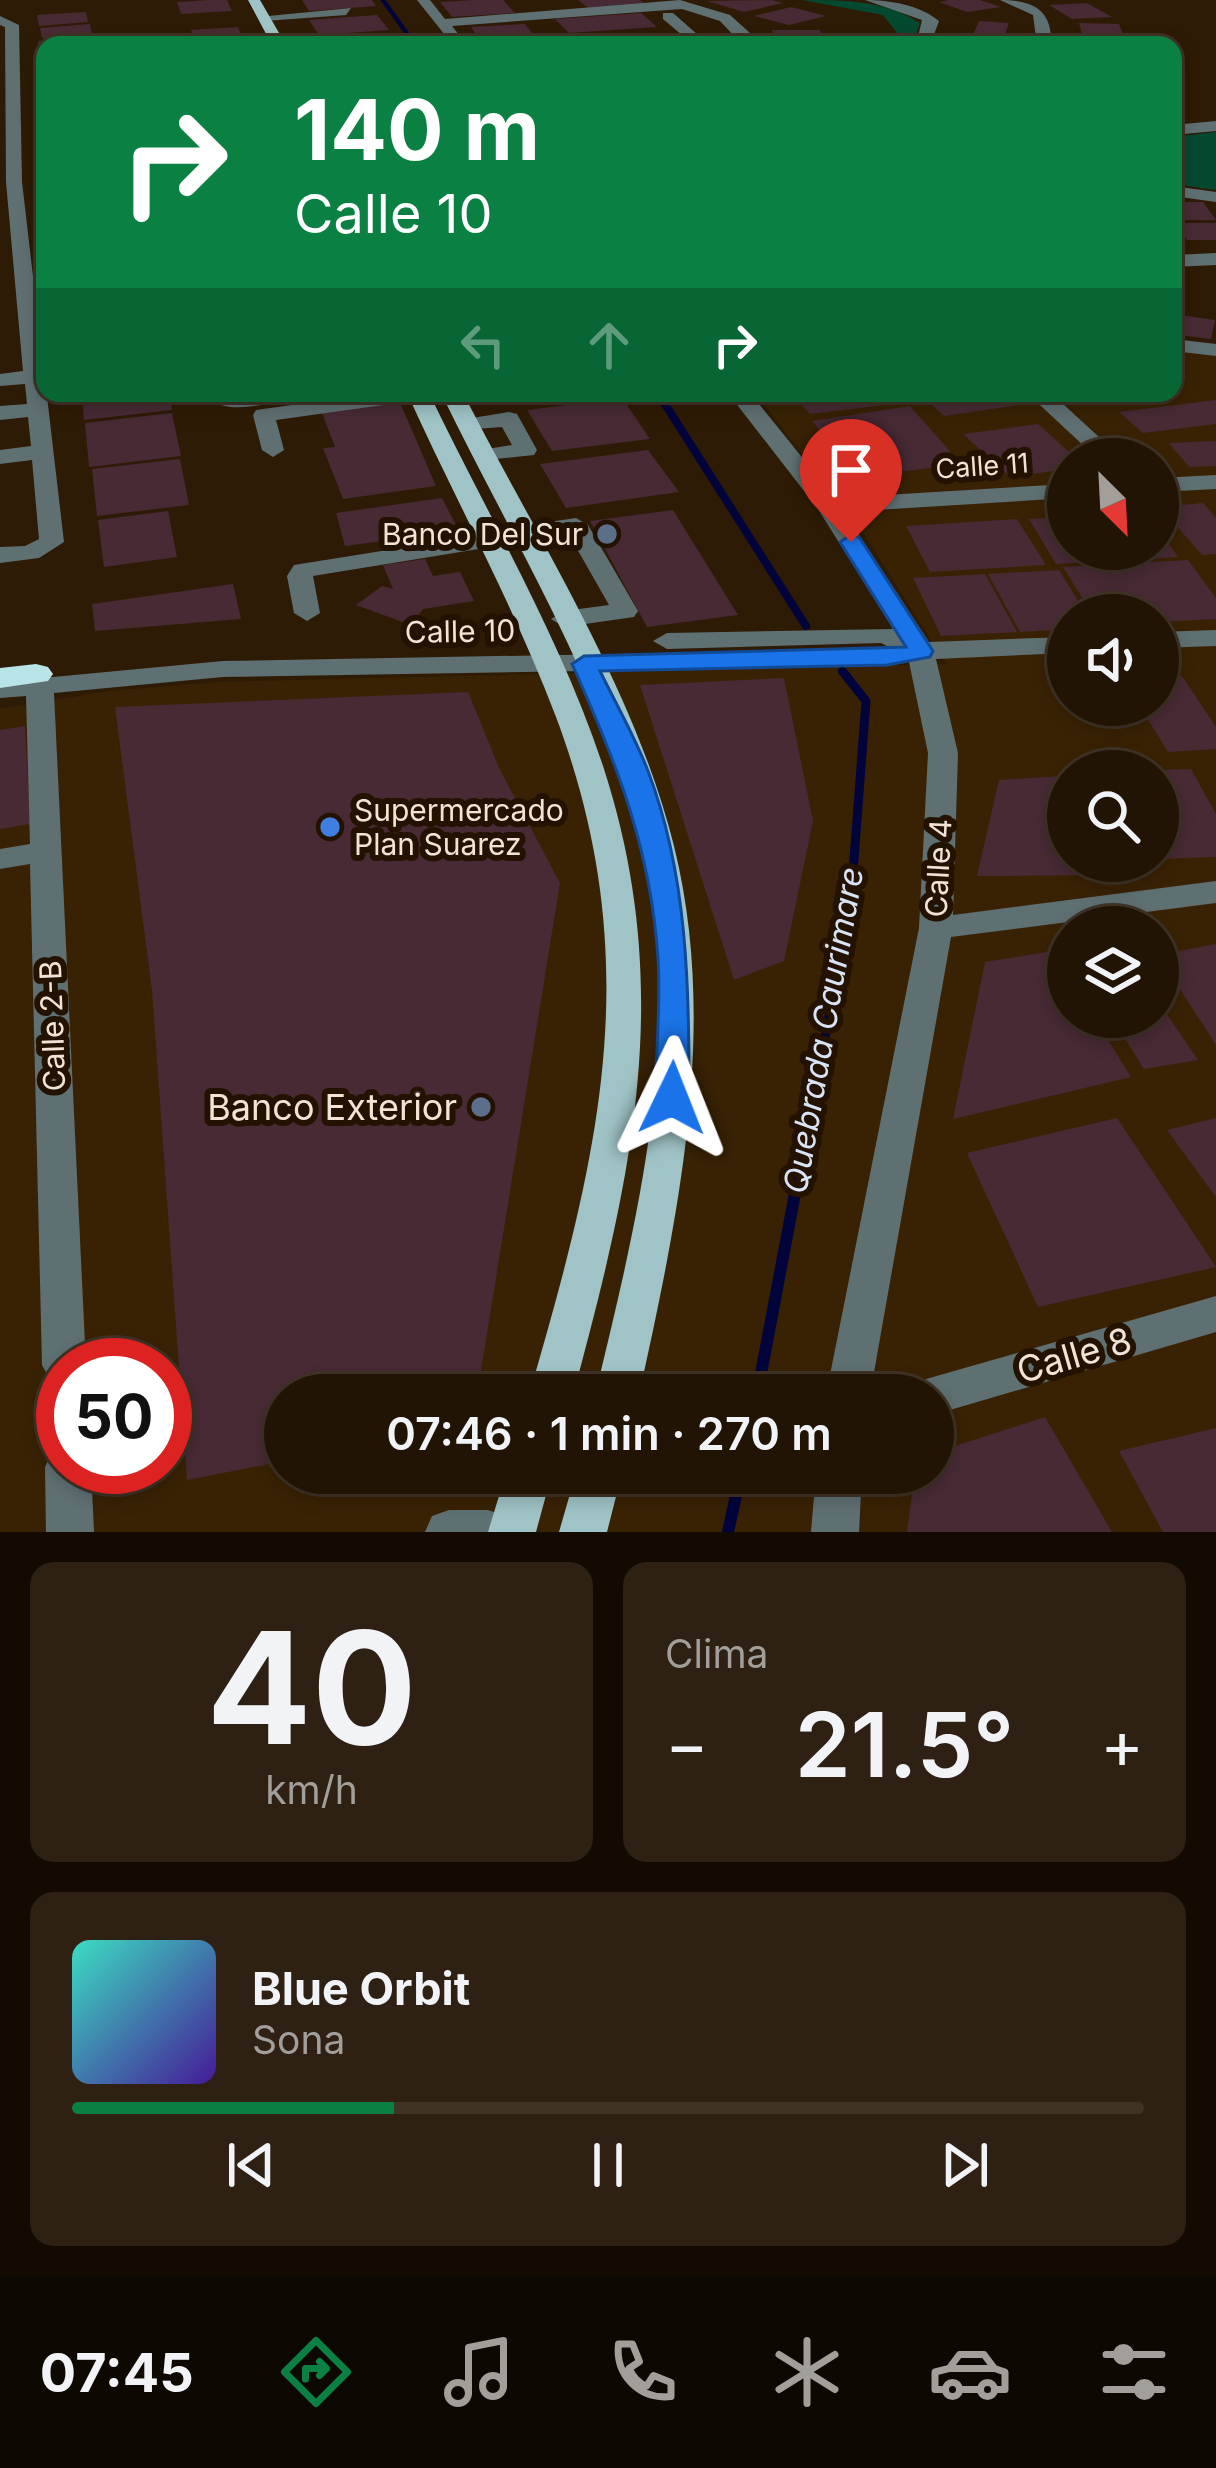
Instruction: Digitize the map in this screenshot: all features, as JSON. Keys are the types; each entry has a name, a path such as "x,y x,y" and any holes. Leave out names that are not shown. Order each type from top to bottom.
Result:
{"highway":[{"path":"0,675 38,680"}],"main road":[{"path":"254,0 274,36"},
{"path":"422,402 488,541 561,646 634,771 649,817 674,958 675,1066 667,1162 622,1374"},
{"path":"456,402 521,532 561,646 619,895 625,989 619,1099 601,1218 557,1374"},
{"path":"512,1532 523,1494"},
{"path":"583,1532 593,1494"}],"street":[{"path":"423,0 453,36"},
{"path":"872,0 927,17 932,21 926,36"},
{"path":"1006,0 1039,13 1046,25 1045,36"},
{"path":"442,23 683,4 725,18 745,36"},
{"path":"666,8 683,4"},
{"path":"17,8 4,19 6,87 15,196 33,251 23,342 36,389"},
{"path":"666,8 694,36"},
{"path":"265,17 346,11"},
{"path":"284,16 296,32"},
{"path":"1182,129 1216,126"},
{"path":"1182,192 1216,197"},
{"path":"1182,261 1216,259"},
{"path":"1182,347 1216,350"},
{"path":"0,378 34,374"},
{"path":"0,555 42,550 52,542 38,402"},
{"path":"273,450 263,416 357,402"},
{"name":"Calle 4","path":"746,402 828,506 921,651 943,753 936,928 852,1374"},
{"path":"1048,402 1088,438"},
{"path":"0,416 39,411"},
{"path":"468,425 509,419 526,450 483,456"},
{"path":"0,457 42,452"},
{"path":"1179,484 1216,482"},
{"name":"Calle 11","path":"828,506 1047,492"},
{"path":"521,532 576,525 625,611 561,646"},
{"path":"307,613 303,570 488,541"},
{"path":"1179,639 1216,638"},
{"name":"Calle 10","path":"0,690 38,680 561,646 887,658 921,651 1047,646"},
{"name":"Calle 2-B","path":"38,680 63,1338"},
{"path":"0,859 46,851"},
{"path":"936,928 1216,892"},
{"name":"Calle 8","path":"954,1390 1216,1314"},
{"path":"69,1494 70,1532"},
{"path":"835,1532 838,1494"},
{"path":"449,1532 488,1532"}],"shaded area":[{"path":"1182,352 1216,356 1216,1532 0,1532 0,709 109,691 218,682 946,664 866,537 762,402 1182,402"}],"green space":[{"path":"802,0 878,6 920,23 915,36 895,36 883,15"},
{"path":"1216,132 1216,190 1182,185 1182,136"}],"building":[{"path":"227,0 232,11 181,14 177,2"},
{"path":"302,0 372,0 376,6 309,11"},
{"path":"503,0 515,13 452,17 440,2"},
{"path":"578,0 640,0 647,5 591,10"},
{"path":"980,0 1001,7 967,12 939,2"},
{"path":"707,1 783,3 744,12"},
{"path":"1087,3 1112,17 1072,19 1049,5"},
{"path":"791,7 826,16 789,25 754,16"},
{"path":"86,12 88,22 39,26 37,15"},
{"path":"641,13 657,27 569,33 555,19"},
{"path":"377,15 389,30 319,35 309,20"},
{"path":"979,21 1009,23 1004,36 973,35"},
{"path":"1079,23 1119,24 1124,36 1083,36"},
{"path":"90,24 92,35 42,36 40,28"},
{"path":"525,24 534,36 477,36 471,27"},
{"path":"238,27 242,36 193,36 191,30"},
{"path":"772,30 820,30 822,36 774,36"},
{"path":"1182,202 1203,202 1216,220 1182,220"},
{"path":"1182,223 1216,223 1216,240 1187,240"},
{"path":"1182,315 1215,320 1211,339 1182,335"},
{"path":"1216,400 1216,424 1143,433 1119,412"},
{"path":"83,402 171,402 172,410 84,420"},
{"path":"318,402 400,402 436,486 343,499 323,448 335,447"},
{"path":"625,402 650,439 552,451 527,410"},
{"path":"799,402 902,403 810,414"},
{"path":"929,402 1026,404 944,416"},
{"path":"910,406 961,464 859,477 812,421"},
{"path":"172,413 181,456 89,467 85,423"},
{"path":"1038,424 1054,438 1047,438 1047,472 1010,477 963,434"},
{"path":"1216,441 1216,466 1189,467 1179,455 1179,443"},
{"path":"648,450 679,492 566,508 540,464"},
{"path":"180,459 189,505 97,516 92,469"},
{"path":"442,498 459,531 345,546 336,513"},
{"path":"1203,503 1216,518 1216,554 1202,555 1179,529 1179,505"},
{"path":"673,510 738,615 647,627 590,521"},
{"path":"168,511 177,557 104,567 98,520"},
{"path":"1047,518 1047,549 1029,519"},
{"path":"1017,519 1046,565 930,572 906,526"},
{"path":"425,559 433,576 460,572 474,601 423,609 411,625 356,605 382,586 393,589 383,565"},
{"path":"1188,560 1216,598 1216,619 1179,621 1179,594 1080,594 1065,570 1179,570 1179,561"},
{"path":"1059,570 1074,594 1047,594 1047,630 1020,632 988,574"},
{"path":"985,574 1017,632 941,636 913,578"},
{"path":"233,584 241,619 95,631 92,604"},
{"path":"1179,676 1216,727 1216,749 1167,750 1152,726 1179,726"},
{"path":"784,678 813,821 784,961 734,980 640,685"},
{"path":"468,692 500,770 560,883 480,1374 264,1374 264,1465 192,1479 192,1338 177,1338 152,990 115,707"},
{"path":"25,726 30,824 0,829 0,730"},
{"path":"1179,769 1191,769 1216,814 1216,857 1179,858"},
{"path":"1047,777 1047,875 977,876 999,780"},
{"path":"1216,944 1216,1045 1179,988 1179,951"},
{"path":"1047,952 1047,1038 1107,1038 1131,1077 953,1119 985,962"},
{"path":"1179,1032 1198,1060 1144,1069 1124,1038 1179,1038"},
{"path":"1117,1118 1216,1267 1038,1307 967,1153"},
{"path":"1216,1118 1216,1197 1167,1130"},
{"path":"1045,1417 1112,1532 907,1532 912,1494 954,1494 954,1446"},
{"path":"1216,1428 1216,1532 1163,1532 1119,1451"}],"waterway":[{"name":"Quebrada Caurimare","path":"383,0 409,36"},
{"name":"Quebrada Caurimare","path":"664,402 806,626"},
{"name":"Quebrada Caurimare","path":"823,1048 851,899 866,701 843,672"},
{"name":"Quebrada Caurimare","path":"843,672 846,675"},
{"name":"Quebrada Caurimare","path":"761,1374 823,1045"},
{"name":"Quebrada Caurimare","path":"728,1532 736,1494"}],"place":[{"name":"Banco Del Sur","path":"607,534"},
{"name":"Supermercado Plan Suarez","path":"330,827"},
{"name":"Banco Exterior","path":"481,1107"}],"route":[{"path":"672,1098 674,958 656,849 634,771 584,664 887,658 921,651 851,542"}]}
